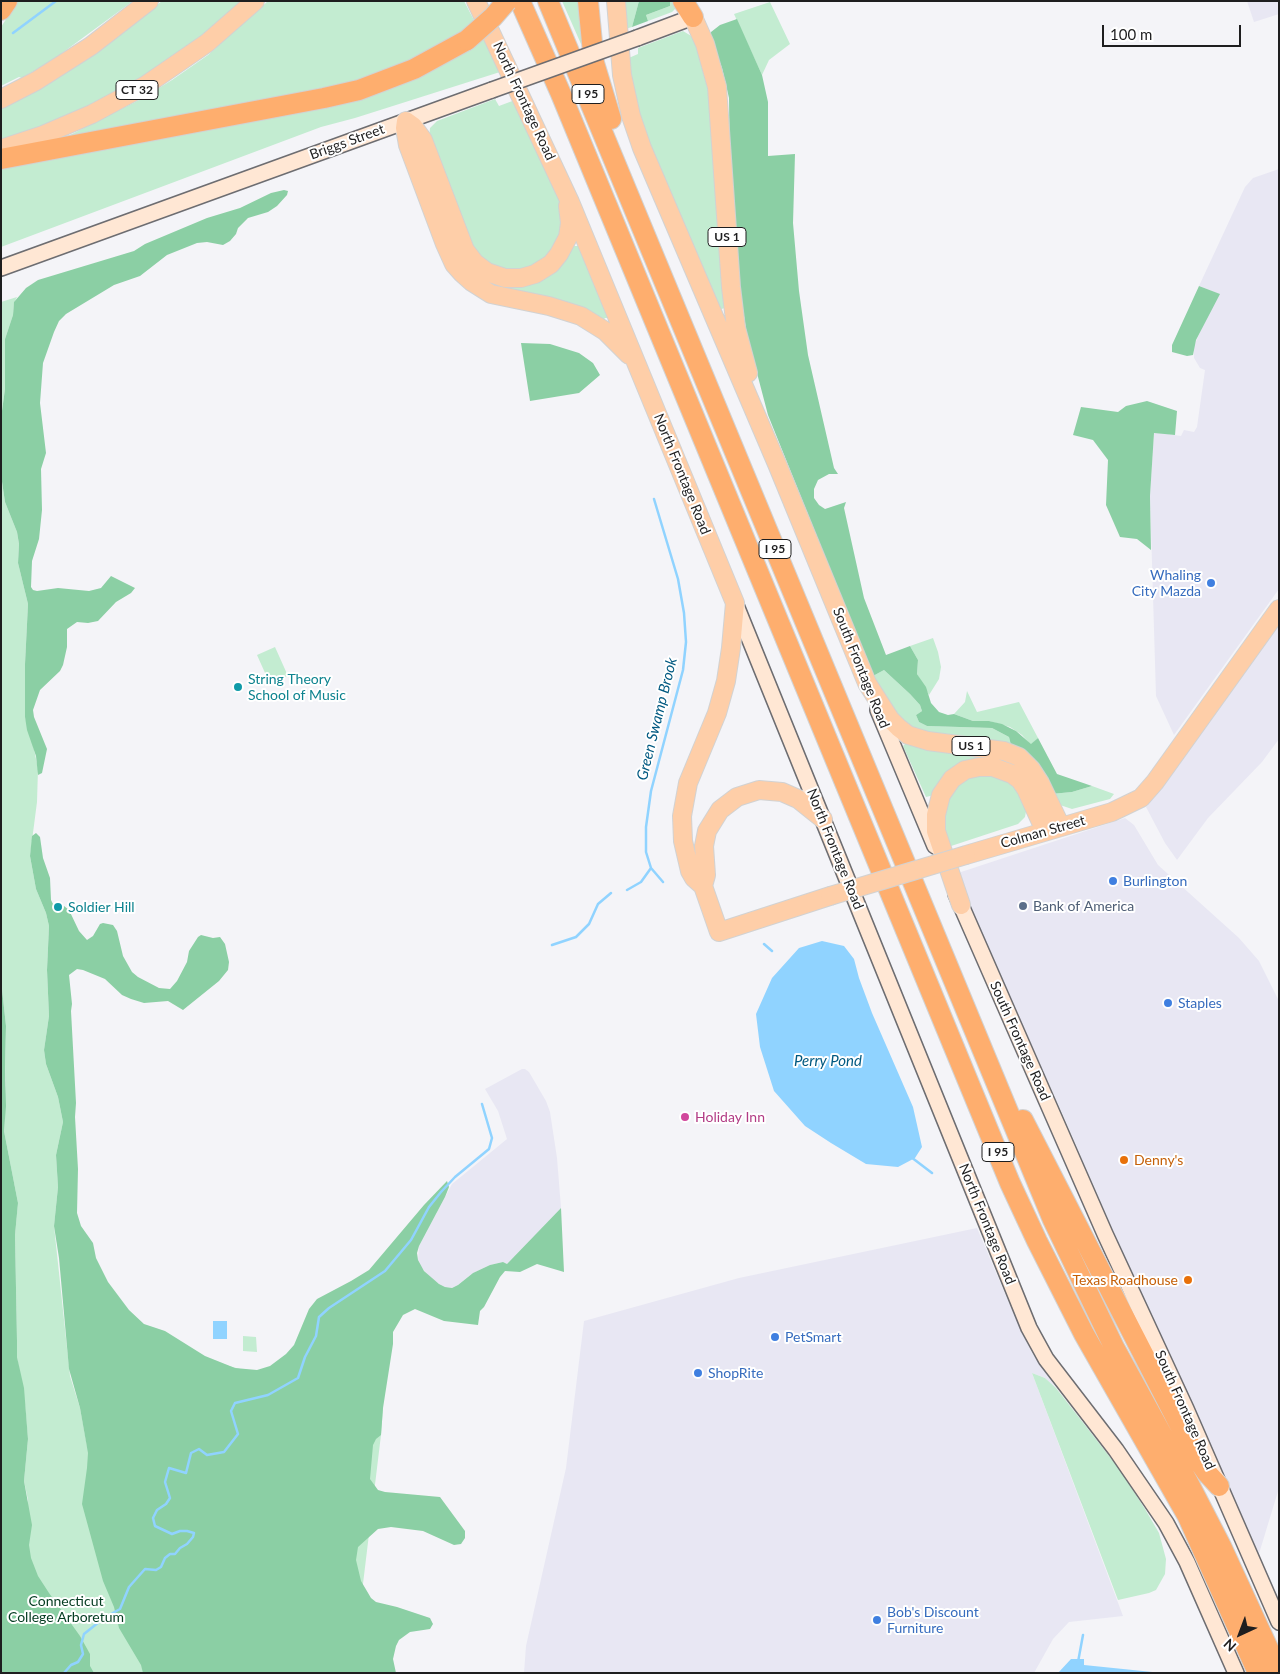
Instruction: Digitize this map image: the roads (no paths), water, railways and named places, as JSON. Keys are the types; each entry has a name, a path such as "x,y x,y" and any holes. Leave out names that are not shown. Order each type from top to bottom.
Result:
{"highway":[{"path":"1,10 7,1"},
{"path":"1,159 359,90 414,69 467,40 493,18 507,1"},
{"name":"I 95","path":"520,1 561,94 1010,1183 1084,1334 1187,1515 1258,1673"},
{"name":"I 95","path":"548,1 627,188 1035,1178 1072,1262 1125,1369 1208,1519 1279,1672"},
{"path":"588,1 594,63 604,101 619,142 627,188"},
{"path":"969,1018 994,1052 1020,1114 1196,1457 1219,1486"}],"main road":[{"path":"1,99 36,81 91,46 149,1"},
{"name":"CT 32","path":"1,149 74,122 109,106 146,85 208,43 255,1"},
{"name":"North Frontage Road","path":"476,1 564,188 641,372 1029,1328 1046,1359 1126,1463 1166,1523 1189,1568 1236,1673"},
{"path":"616,1 622,75 638,138 773,455"},
{"name":"US 1","path":"688,9 705,44 717,87 727,246 736,328 773,455"},
{"name":"Briggs Street","path":"1,268 637,38 688,9"},
{"path":"564,188 568,208 569,232 566,242 555,259 530,276 506,278 487,272 475,263 465,250 423,140 413,126 406,121 405,128 408,145 450,256 462,273 491,294 570,311 588,320 606,331 641,372"},
{"name":"South Frontage Road","path":"773,455 960,905 1279,1622"},
{"path":"735,603 726,681 716,713 688,783 682,816 683,840 690,871 694,878 703,886 706,877 704,846 707,832 720,810 737,797 759,790 782,792 798,799 823,818"},
{"name":"Colman Street","path":"703,886 719,932 830,896 1120,809 1144,795 1279,609"},
{"name":"US 1","path":"867,683 890,718 908,734 928,741 1004,751 1019,757 1031,769 1040,783 1053,829"},
{"path":"960,905 936,831 936,814 941,795 952,779 965,770 978,767 993,767 1012,774 1020,780 1053,829"}],"water":[{"name":"Perry Pond","path":"822,941 844,946 854,959 872,1013 913,1107 922,1147 915,1158 898,1167 866,1164 831,1143 805,1126 774,1091 760,1047 756,1014 772,978 799,948"},
{"path":"213,1321 227,1321 227,1339 213,1339"},
{"path":"1071,1659 1084,1659 1084,1665 1162,1673 1058,1673"}],"waterway":[{"path":"13,33 56,1"},
{"name":"Green Swamp Brook","path":"654,499 678,579 684,613 686,642 683,670 651,791 646,827 646,852 651,868 663,882"},
{"path":"627,890 641,882 651,868"},
{"path":"552,945 576,937 589,924 598,904 611,893"},
{"name":"Green Swamp Brook","path":"764,944 772,951"},
{"path":"64,1673 71,1665 78,1662 83,1654 81,1645 84,1634 104,1618 120,1609 129,1587 145,1569 156,1570 161,1567 165,1558 170,1554 175,1554 193,1537 194,1533 180,1531 172,1534 155,1526 153,1518 157,1510 166,1504 170,1498 165,1482 169,1468 186,1473 191,1453 199,1449 207,1455 224,1452 238,1434 231,1411 235,1403 268,1395 298,1378 305,1357 316,1336 319,1317 329,1308 385,1271 411,1240 429,1207 441,1192 455,1177 489,1149 492,1138 482,1104"},
{"name":"Green Swamp Brook","path":"911,1157 932,1173"},
{"name":"Green Swamp Brook","path":"1078,1662 1083,1635"}],"place":[{"name":"Whaling City Mazda","path":"1211,583"},
{"name":"String Theory School of Music","path":"238,687"},
{"name":"Burlington","path":"1113,881"},
{"name":"Bank of America","path":"1023,906"},
{"name":"Soldier Hill","path":"58,907"},
{"name":"Staples","path":"1168,1003"},
{"name":"Holiday Inn","path":"685,1117"},
{"name":"Denny's","path":"1124,1160"},
{"name":"Texas Roadhouse","path":"1188,1280"},
{"name":"PetSmart","path":"775,1337"},
{"name":"ShopRite","path":"698,1373"},
{"name":"Bob's Discount Furniture","path":"877,1620"}],"park label":[{"name":"Connecticut College Arboretum","path":"66,1609"}]}
